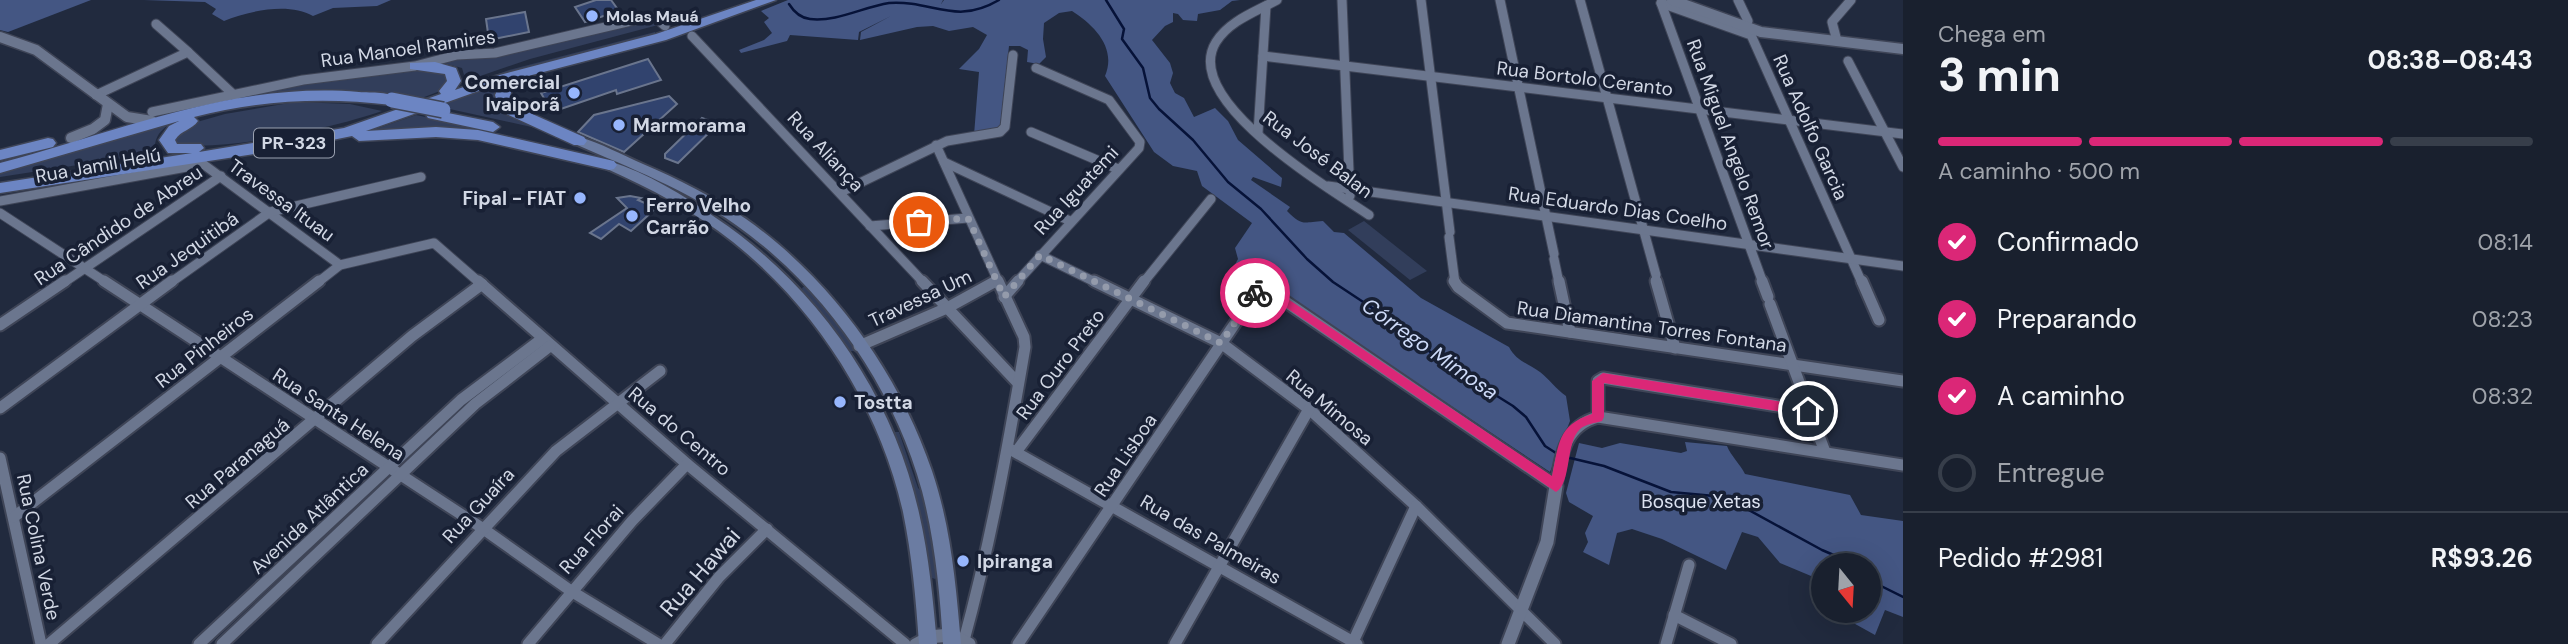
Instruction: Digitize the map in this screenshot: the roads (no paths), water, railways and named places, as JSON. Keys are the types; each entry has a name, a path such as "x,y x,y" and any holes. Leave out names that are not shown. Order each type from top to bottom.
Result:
{"highway":[{"path":"741,0 662,31 669,42 692,36 765,1"},
{"name":"PR-323","path":"0,188 293,143 359,128 497,80 765,1"},
{"name":"PR-323","path":"0,180 292,136 362,120 538,60 662,31"},
{"path":"578,58 517,78 506,87 502,95 505,108 513,113 579,141"},
{"path":"415,66 435,66 451,71 454,82 446,91"},
{"path":"0,167 191,114 255,99 301,94 352,95 579,141"},
{"path":"228,145 183,150 173,149 167,140 174,129 195,120 270,103 299,99 349,99 389,103"},
{"path":"438,112 520,134 609,165"},
{"path":"0,155 152,117 191,114"},
{"path":"293,143 388,134 467,134 505,139 609,165"}],"main road":[{"path":"579,141 741,222 767,241 838,315 904,421 924,470 960,642"},
{"path":"609,165 664,184 729,232 793,290 828,328 884,428 905,484 912,515 923,641"},
{"path":"793,290 807,282"},
{"path":"849,362 862,351"},
{"path":"884,428 904,421"}],"street":[{"name":"Rua José Balan","path":"1277,0 1225,31 1213,48 1208,62 1212,78 1218,89 1258,133 1297,165 1369,215"},
{"path":"1342,0 1350,202"},
{"name":"Rua Diamantina Torres Fontana","path":"1421,0 1454,281 1467,294 1507,323 1903,381"},
{"path":"1500,0 1570,332"},
{"path":"1580,0 1675,348"},
{"path":"1672,0 1760,32 1903,41"},
{"path":"1689,0 1762,25 1903,49"},
{"path":"1738,0 1748,21"},
{"path":"1835,37 1831,20 1851,0"},
{"name":"Rua Miguel Angelo Remor","path":"1661,3 1702,109 1808,411 1825,452"},
{"name":"Rua Adolfo Garcia","path":"1661,3 1751,35 1879,320"},
{"path":"1258,133 1266,6"},
{"name":"Rua Manoel Ramires","path":"152,117 303,80 415,66 457,55 503,52 644,18 656,18 662,31"},
{"path":"156,24 235,96"},
{"name":"Rua Aliança","path":"692,36 1018,383"},
{"path":"0,37 36,50 132,120 152,117"},
{"path":"96,95 188,52"},
{"path":"841,192 936,145 958,138 993,135 1005,127 1013,55"},
{"name":"Rua Bortolo Ceranto","path":"1263,56 1903,134"},
{"path":"1848,61 1903,167"},
{"name":"Rua Iguatemi","path":"1004,297 1070,221 1139,148 1140,142 1113,104 1102,96 1037,68"},
{"path":"71,138 93,129 105,120 108,104"},
{"path":"1031,132 1118,169"},
{"path":"923,641 960,642 1012,450 1018,383 1025,347 1024,337 996,281 936,145"},
{"path":"944,162 1070,221"},
{"name":"Travessa Ituau","path":"203,164 340,265"},
{"name":"Rua Jamil Helú","path":"0,201 203,164"},
{"name":"Rua Cândido de Abreu","path":"0,325 221,176"},
{"name":"Rua Jequitibá","path":"0,408 140,304 271,212 422,177"},
{"name":"Rua Eduardo Dias Coelho","path":"1328,186 1903,266"},
{"name":"Rua Ouro Preto","path":"1012,450 1210,199"},
{"name":"Rua Santa Helena","path":"0,212 482,528 571,591 659,644"},
{"path":"870,226 968,218"},
{"name":"Rua Pinheiros","path":"14,517 340,265 434,243"},
{"name":"Rua do Centro","path":"434,243 687,464 905,644"},
{"name":"Rua Mimosa","path":"1040,255 1221,343 1309,409 1416,506 1555,644"},
{"name":"Travessa Um","path":"862,351 996,281"},
{"name":"Rua Paranaguá","path":"49,644 412,337 482,284"},
{"name":"Rua Lisboa","path":"1018,644 1261,285 1556,486"},
{"path":"222,644 475,404 546,342"},
{"name":"Avenida Atlântica","path":"199,644 461,401 546,342"},
{"name":"Rua Guaíra","path":"377,644 556,451 660,370"},
{"path":"1598,417 1598,381 1603,378 1808,411"},
{"path":"1175,644 1309,409"},
{"path":"1508,644 1546,542 1561,457 1568,436 1578,423 1598,417 1903,465"},
{"name":"Rua das Palmeiras","path":"1012,450 1354,643"},
{"name":"Rua Colina Verde","path":"0,458 40,644"},
{"name":"Rua Florai","path":"527,644 571,591 687,464"},
{"path":"1354,643 1416,506"},
{"name":"Rua Hawai","path":"665,644 719,576 767,529"},
{"path":"1666,644 1689,565"},
{"path":"1674,615 1731,644"}],"waterway":[{"path":"789,4 800,16 820,19 889,3 905,3 956,12 969,11 999,0"},
{"name":"Córrego Mimosa","path":"1106,0 1124,29 1122,39 1143,68 1150,98 1193,140 1228,182 1261,209 1307,259 1333,282 1398,325 1441,361 1513,406 1526,417 1545,446 1559,455"},
{"name":"Córrego Mimosa","path":"1566,457 1604,466 1671,492 1725,497 1829,553"},
{"name":"Córrego Mimosa","path":"1881,586 1903,597"}],"place":[{"name":"Molas Mauá","path":"592,16"},
{"name":"Comercial Ivaiporã","path":"574,93"},
{"name":"Marmorama","path":"619,125"},
{"name":"Fipal - FIAT","path":"580,198"},
{"name":"Ferro Velho Carrão","path":"632,216"},
{"name":"Tostta","path":"840,402"},
{"name":"Ipiranga","path":"963,561"}],"park label":[{"name":"Bosque Xetas","path":"1701,501"}]}
